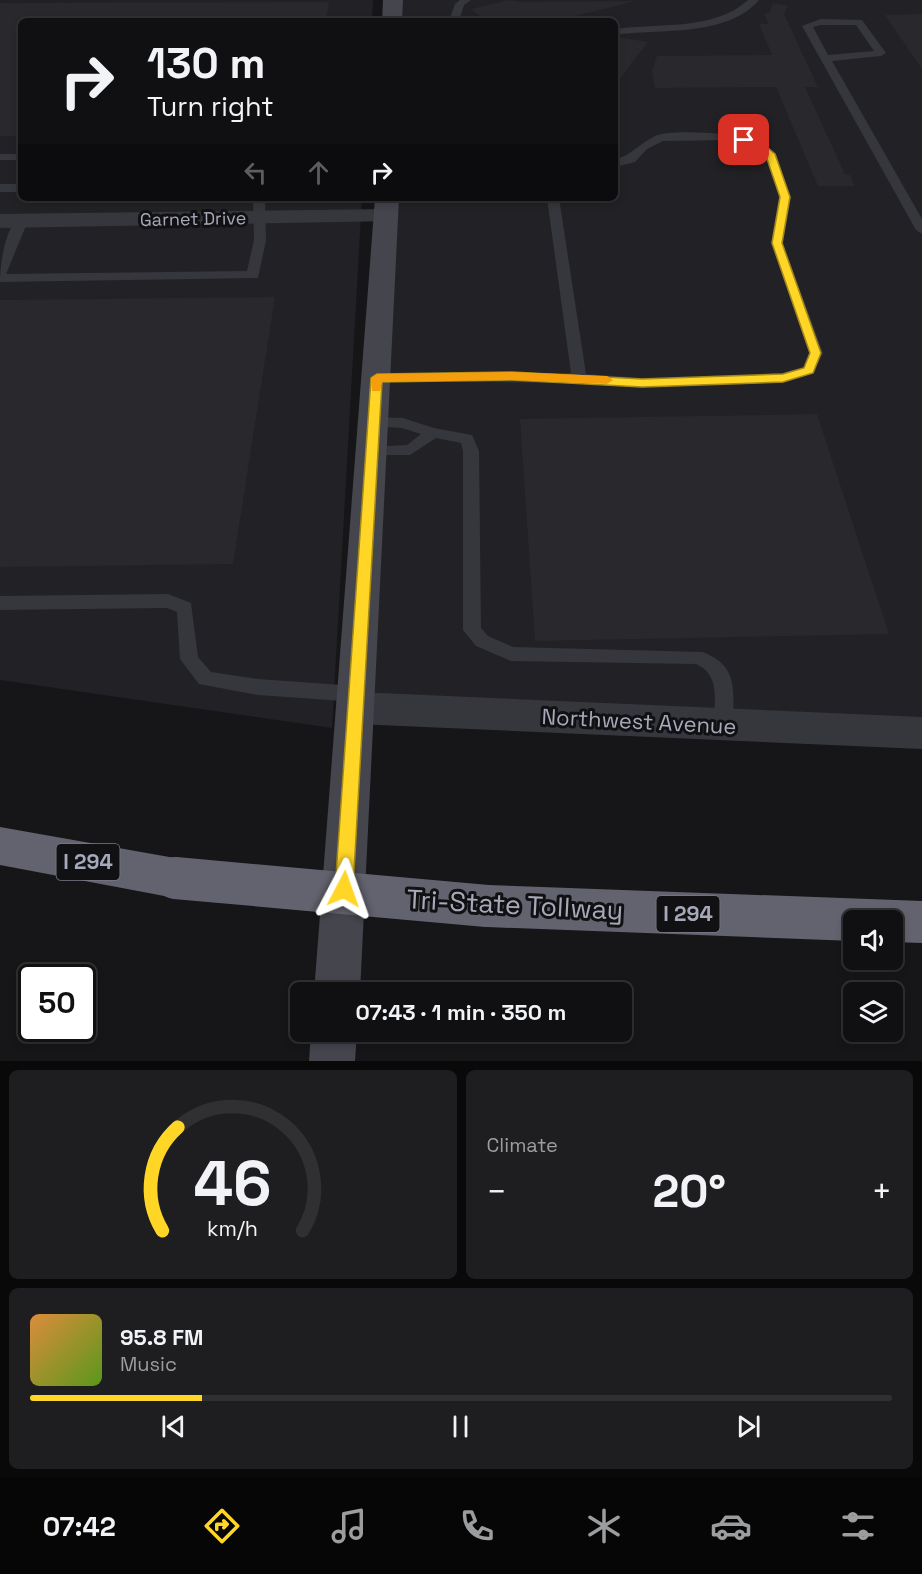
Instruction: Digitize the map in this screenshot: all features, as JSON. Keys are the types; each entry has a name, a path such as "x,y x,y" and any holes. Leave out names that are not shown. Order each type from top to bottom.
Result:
{"highway":[{"name":"Tri-State Tollway","path":"0,846 175,878 487,906 843,919"},
{"name":"Tri-State Tollway","path":"903,921 922,922"}],"main road":[{"path":"392,18 393,0"},
{"path":"338,982 387,207"},
{"path":"332,1061 333,1042"}],"street":[{"name":"Garnet Drive","path":"11,221 259,208 387,207"},
{"name":"Northwest Avenue","path":"357,701 724,725 922,733"}],"lane":[{"path":"455,18 460,4 466,0"},
{"path":"618,32 690,25 747,9 754,0"},
{"path":"825,58 881,53 859,22 821,22 807,26 825,58 922,230"},
{"path":"377,378 579,378 642,383 783,378 809,370 816,353 777,243 785,197 770,154 756,142 732,137 661,138 643,147 631,160 618,162"},
{"path":"0,157 18,157"},
{"path":"0,188 18,188"},
{"path":"553,201 579,378"},
{"path":"0,278 253,275 260,240 259,208"},
{"path":"0,273 11,221"},
{"path":"373,437 403,423 433,433 467,439 471,451 472,630 482,642 511,654 698,657 714,664 722,675 724,725"},
{"path":"373,437 410,450 433,433"},
{"path":"0,603 168,601 185,608 189,659 206,679 357,701"}],"shaded area":[{"path":"0,0 373,0 372,18 18,18 18,201 362,201 332,728 0,680"},
{"path":"395,0 922,0 922,733 356,708 384,201 618,201 618,18 394,18"}],"building":[{"path":"509,0 521,2 636,1 566,18 482,18 471,9"},
{"path":"329,2 326,18 18,18 18,136 0,136 0,3"},
{"path":"773,3 788,6 784,14 818,87 805,87 845,174 850,175 855,186 818,186 776,87 655,88 652,71 657,56 772,55 759,24 769,24 764,14 769,13"},
{"path":"922,14 922,69 885,15"},
{"path":"618,37 648,42 618,81"},
{"path":"275,297 233,564 0,567 0,300"},
{"path":"817,414 889,634 535,641 520,419"}],"slow traffic":[{"path":"376,388 377,378 512,376 607,380"}],"route":[{"path":"344,889 377,378 512,376 642,383 783,378 809,370 816,353 777,243 785,197 770,154 756,142 744,140"}]}
